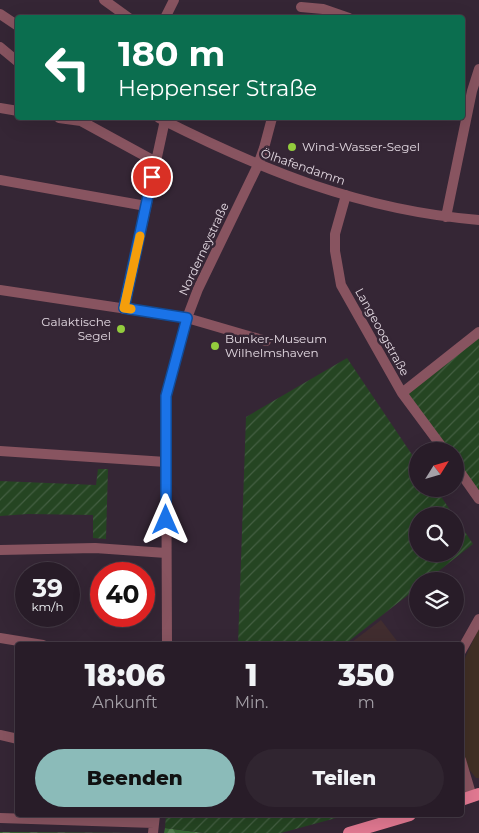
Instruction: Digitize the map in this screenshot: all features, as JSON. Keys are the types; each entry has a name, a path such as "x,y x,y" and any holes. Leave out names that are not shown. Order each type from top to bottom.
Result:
{"main road":[{"path":"349,833 403,817"}],"street":[{"path":"104,0 125,15"},
{"path":"166,15 174,0"},
{"path":"302,3 340,15"},
{"path":"0,14 15,24"},
{"path":"0,47 15,60"},
{"path":"446,217 472,91 479,70"},
{"path":"0,108 15,110"},
{"path":"82,120 156,162"},
{"path":"124,308 156,162 162,120"},
{"name":"Ölhafendamm","path":"164,120 258,165 346,196 396,208 446,217 479,220"},
{"name":"Norderneystraße","path":"167,642 166,396 187,318 211,258 258,165 271,120"},
{"path":"0,180 146,206"},
{"name":"Langeoogstraße","path":"346,196 335,234 335,251 341,285 402,393 438,442"},
{"path":"0,290 187,318 266,341"},
{"name":"Langeoogstraße","path":"402,393 479,332"},
{"path":"0,451 166,462"},
{"path":"464,478 479,499"},
{"path":"0,550 95,548 166,553"},
{"path":"464,646 479,619"},
{"path":"0,638 25,642"},
{"path":"0,735 15,738"},
{"path":"464,771 471,797"},
{"path":"0,818 154,824"}],"shaded area":[{"path":"381,620 398,642 352,642"},
{"path":"479,627 479,778 476,778 468,768 464,754 464,660"}],"green space":[{"path":"479,335 479,496 464,475 464,442 440,442 406,394"},
{"path":"347,358 409,450 409,498 442,498 448,507 409,507 409,562 450,562 437,572 409,572 409,594 348,642 238,642 246,417"},
{"path":"98,469 108,469 106,539 93,538 93,515 28,514 0,516 0,481 96,485"},
{"path":"464,530 473,544 464,551"},
{"path":"166,817 340,817 281,833 204,833 165,828"},
{"path":"165,828 204,833 164,833"},
{"path":"0,832 143,832 0,833"}],"slow traffic":[{"path":"131,309 124,308 140,236"}],"place":[{"name":"Wind-Wasser-Segel","path":"292,147"},
{"name":"Galaktische Segel","path":"121,329"},
{"name":"Bunker-Museum Wilhelmshaven","path":"215,346"}],"route":[{"path":"152,177 124,308 187,318 166,396 166,520"}]}
